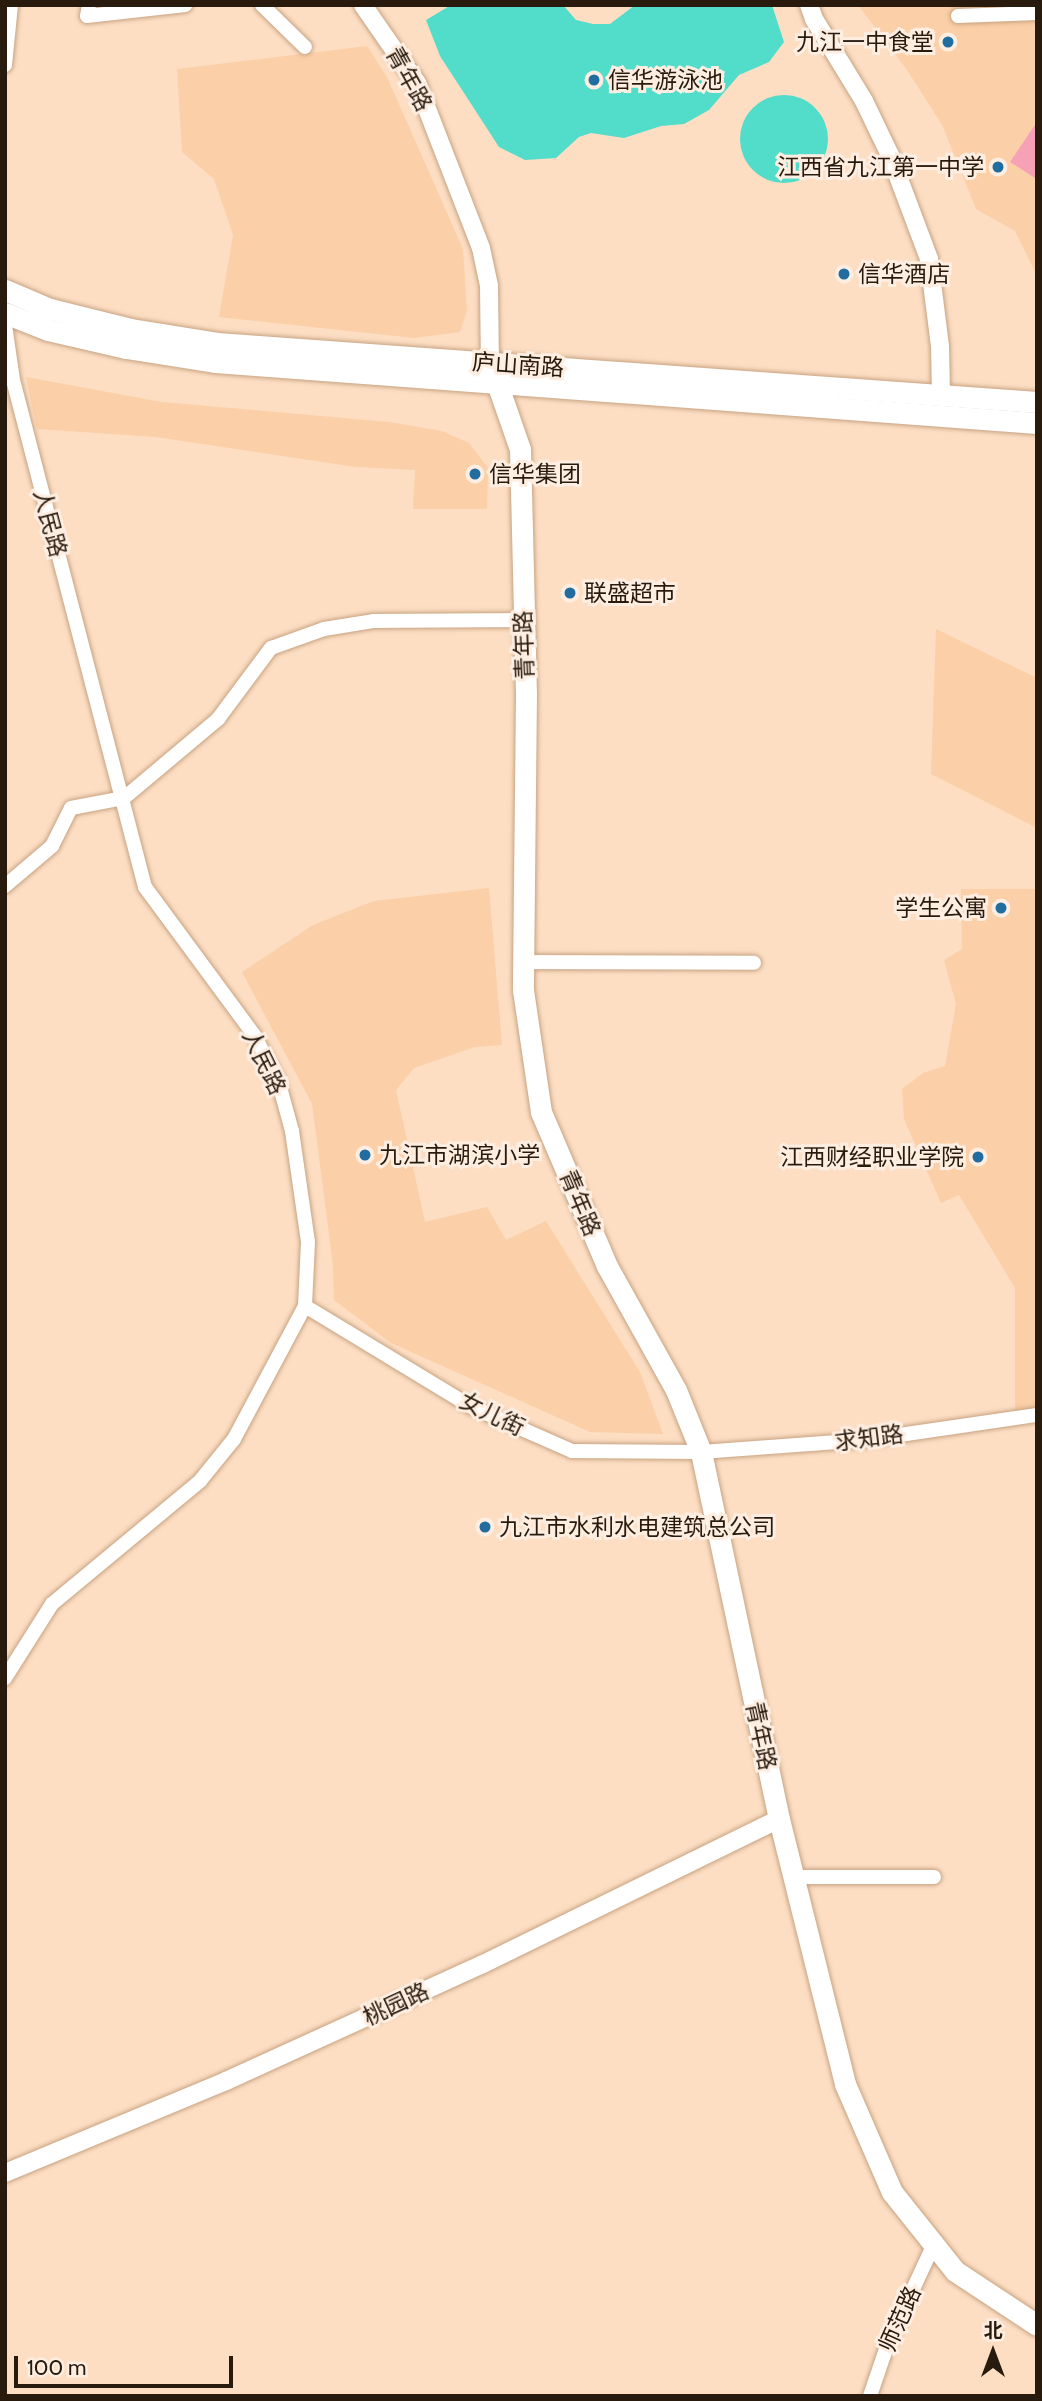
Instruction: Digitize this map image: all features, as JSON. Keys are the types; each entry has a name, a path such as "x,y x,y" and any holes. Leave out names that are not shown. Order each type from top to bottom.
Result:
{"main road":[{"name":"庐山南路","path":"5,290 50,309 131,329 217,343 1037,402"},
{"name":"庐山南路","path":"5,313 48,330 126,348 215,362 1037,423"},
{"name":"青年路","path":"489,363 520,449 522,620 526,694 523,990 541,1112 607,1266 676,1390 701,1452 779,1819 845,2084 892,2192 955,2271 1037,2325"}],"street":[{"path":"5,65 11,5"},
{"path":"89,5 87,16 185,5"},
{"path":"262,5 305,47"},
{"name":"青年路","path":"363,5 417,83 481,248 489,286 489,363"},
{"path":"809,5 814,19 864,101 890,155 929,259 939,333 941,395"},
{"path":"958,16 1037,13"},
{"name":"人民路","path":"5,325 13,380 145,887 254,1035 278,1080 292,1131 308,1242 305,1306 234,1438 200,1482 52,1604 5,1678"},
{"path":"5,886 52,846 71,808 124,799 218,719 271,648 324,629 374,621 522,620"},
{"path":"523,962 754,962"},
{"name":"女儿街","path":"305,1306 471,1407 572,1451 701,1452"},
{"name":"求知路","path":"701,1452 865,1440 1037,1415"},
{"name":"桃园路","path":"5,2174 226,2081 373,2014 779,1819"},
{"path":"794,1877 934,1877"},
{"name":"师范路","path":"870,2396 888,2343 934,2244"}],"shaded area":[{"name":"江西省九江第一中学","path":"858,5 1037,5 1037,276 1015,231 976,209 942,125 907,70"},
{"path":"367,46 387,77 463,249 467,311 460,332 414,338 219,317 233,235 214,179 182,152 177,69"},
{"path":"1037,122 1037,175 1035,178 1010,162"},
{"path":"26,377 162,402 389,422 442,431 469,443 488,468 487,509 413,509 415,470 356,467 156,437 37,429"},
{"path":"936,629 1037,678 1037,828 931,774"},
{"name":"九江市湖滨小学","path":"489,888 502,1045 475,1047 414,1068 396,1090 425,1222 487,1207 506,1240 546,1221 640,1372 663,1434 590,1432 391,1343 334,1300 333,1265 312,1104 242,972 313,925 374,901"},
{"name":"江西财经职业学院","path":"961,889 1037,889 1037,1410 1015,1414 1015,1288 959,1195 941,1203 904,1119 902,1089 923,1073 945,1066 956,1004 944,960 962,949"}],"water":[{"name":"信华游泳池","path":"451,5 563,5 576,20 610,24 635,5 772,5 784,42 769,62 739,75 709,110 684,124 661,126 624,138 591,133 579,137 556,158 525,160 499,147 440,56 426,20"},
{"name":"信华游泳池","path":"775,95 793,95 809,102 821,114 828,130 828,148 821,164 809,176 793,183 775,183 759,176 747,164 740,148 740,130 747,114 759,102"}],"place":[{"name":"九江一中食堂","path":"948,42"},
{"name":"信华游泳池","path":"594,80"},
{"name":"江西省九江第一中学","path":"998,167"},
{"name":"信华酒店","path":"844,274"},
{"name":"信华集团","path":"475,474"},
{"name":"联盛超市","path":"570,593"},
{"name":"学生公寓","path":"1001,908"},
{"name":"九江市湖滨小学","path":"365,1155"},
{"name":"江西财经职业学院","path":"978,1157"},
{"name":"九江市水利水电建筑总公司","path":"485,1527"}]}
